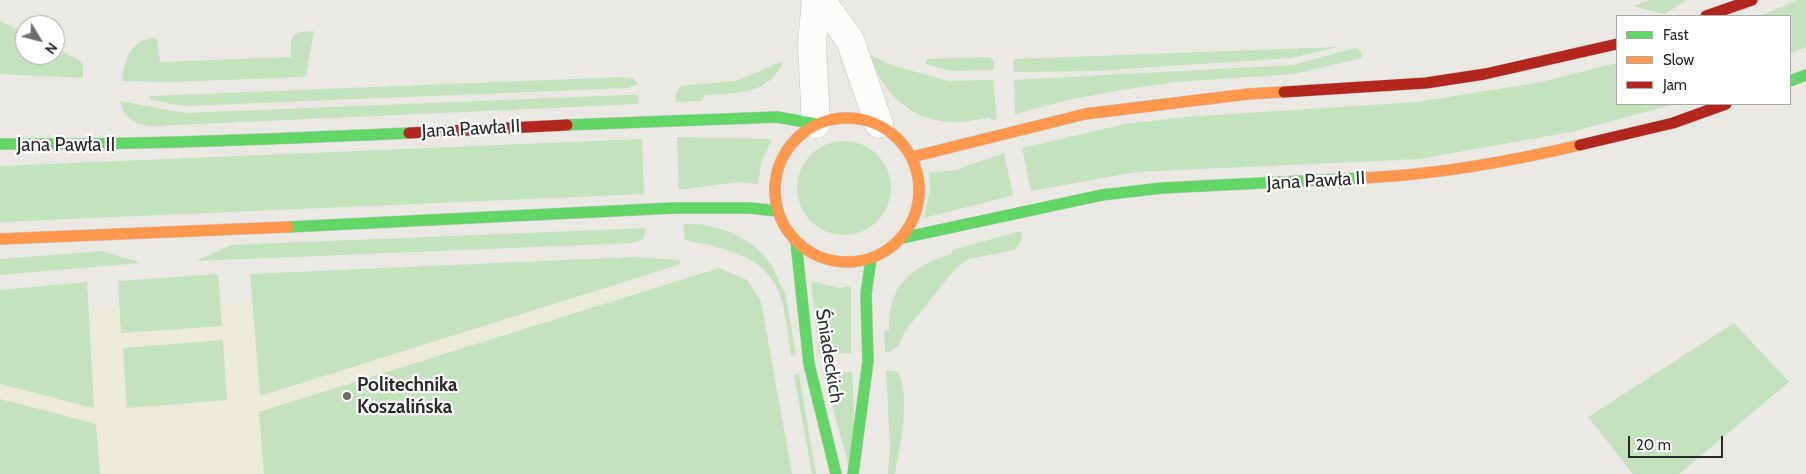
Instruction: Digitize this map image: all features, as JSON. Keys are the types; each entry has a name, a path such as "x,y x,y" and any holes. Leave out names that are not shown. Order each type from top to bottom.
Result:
{"main road":[{"path":"1709,15 1752,0"},
{"path":"912,156 1085,114 1248,94 1426,83 1486,74 1616,44"},
{"path":"1791,81 1806,75"},
{"name":"Jana Pawła II","path":"902,238 1102,195 1162,188 1392,177 1520,159 1673,123 1723,105"},
{"name":"Jana Pawła II","path":"0,144 102,145 218,142 574,124 777,117 816,124"},
{"path":"837,118 859,118 879,124 898,138 912,156 920,184 917,213 902,238 888,250 871,259 851,263 831,261 812,254 796,242 785,227 778,210 774,190 777,170 783,157 799,135 816,124 837,118"},
{"path":"0,239 432,221 674,208 778,210"},
{"name":"Śniadeckich","path":"796,242 809,364 836,474"},
{"name":"Śniadeckich","path":"853,474 868,361 866,294 871,259"}],"street":[{"path":"816,0 812,42 816,124"},
{"path":"821,0 850,40 879,124"}],"shaded area":[{"name":"Politechnika Koszalińska","path":"661,285 716,474 0,474 0,319 71,309"}],"green space":[{"path":"1650,0 1686,0 1665,14 1633,6"},
{"path":"1798,0 1806,0 1806,47 1791,54 1791,15 1762,15"},
{"path":"0,21 15,28 15,65 65,65 65,53 79,60 83,65 83,78 0,74"},
{"path":"314,31 306,75 302,77 171,82 122,81 124,66 130,53 134,47 146,40 154,38 157,40 160,62 291,57 291,43 294,36 300,32"},
{"path":"1338,47 1291,58 1094,71 1014,72 1013,63 1015,59"},
{"path":"1356,48 1361,52 1362,58 1294,74 1175,82 1073,99 1015,114 1014,80 1293,65"},
{"path":"868,54 891,65 948,81 993,80 997,119 993,120 989,117 948,122 930,119 915,113 888,90"},
{"path":"990,57 994,62 994,70 950,71 926,64 927,59"},
{"path":"783,61 770,80 751,90 729,94 705,95 701,101 675,102 676,93 680,86 736,81"},
{"path":"1616,63 1616,105 1671,105 1571,132 1419,159 1136,172 1031,191 1022,148 1125,124 1185,117 1417,102 1542,82"},
{"path":"633,78 638,84 628,88 184,106 151,100 150,96"},
{"path":"638,95 639,104 153,126 136,122 128,117 120,101 185,113"},
{"path":"677,137 772,139 761,163 758,184 737,182 679,190"},
{"path":"642,139 644,194 0,222 0,166"},
{"path":"844,141 862,145 877,155 887,170 891,188 887,206 877,221 862,231 844,235 826,231 811,221 801,206 797,188 801,170 811,155 826,145"},
{"path":"1004,153 1013,195 924,218 930,190 929,173 955,170"},
{"path":"683,224 707,226 732,233 744,239 764,255 785,292 796,355 791,356 780,295 773,281 764,270 754,262 728,250 685,240"},
{"path":"647,228 642,240 632,243 196,261 231,245"},
{"path":"1021,231 1022,240 1015,250 969,259 955,269 905,331 898,346 891,351 885,352 884,331 889,330 893,301 898,289 914,271 937,259 952,254 952,250"},
{"path":"102,251 139,263 0,275 0,259"},
{"path":"633,257 679,260 681,264 260,396 250,274"},
{"path":"719,268 747,280 761,301 792,474 264,474 259,412"},
{"path":"218,274 222,326 121,333 118,281"},
{"path":"811,281 839,288 851,286 851,353 819,354"},
{"path":"87,282 94,408 0,384 0,290"},
{"path":"1734,323 1789,382 1679,474 1633,474 1588,417"},
{"path":"223,340 227,400 127,408 123,348"},
{"path":"886,370 898,372 904,395 903,423 895,474 888,474 890,446"},
{"path":"852,372 854,411 851,474 823,373"},
{"path":"799,374 816,474 812,474 794,375"},
{"path":"0,399 96,424 100,474 0,474"}],"traffic: fast":[{"path":"1791,81 1806,75"},
{"path":"567,125 777,117 816,124"},
{"path":"0,144 153,143 409,133"},
{"path":"902,238 1102,195 1162,188 1362,178"},
{"path":"288,227 674,208 750,208 777,211"},
{"path":"796,242 809,364 836,474"},
{"path":"853,474 868,361 866,294 871,259"}],"traffic: slow":[{"path":"912,157 1085,114 1248,94 1284,92"},
{"path":"847,118 875,123 898,139 914,162 919,190 914,218 898,241 875,257 847,262 819,257 796,241 780,218 775,190 780,162 796,139 819,123 847,118"},
{"path":"1362,178 1417,174 1471,167 1580,145"},
{"path":"0,239 288,227"}],"traffic: jam":[{"path":"1709,15 1752,0"},
{"path":"1284,92 1426,83 1485,74 1616,44"},
{"path":"1580,145 1673,123 1723,105"},
{"path":"409,133 567,125"}],"place":[{"name":"Politechnika Koszalińska","path":"347,396"}]}
